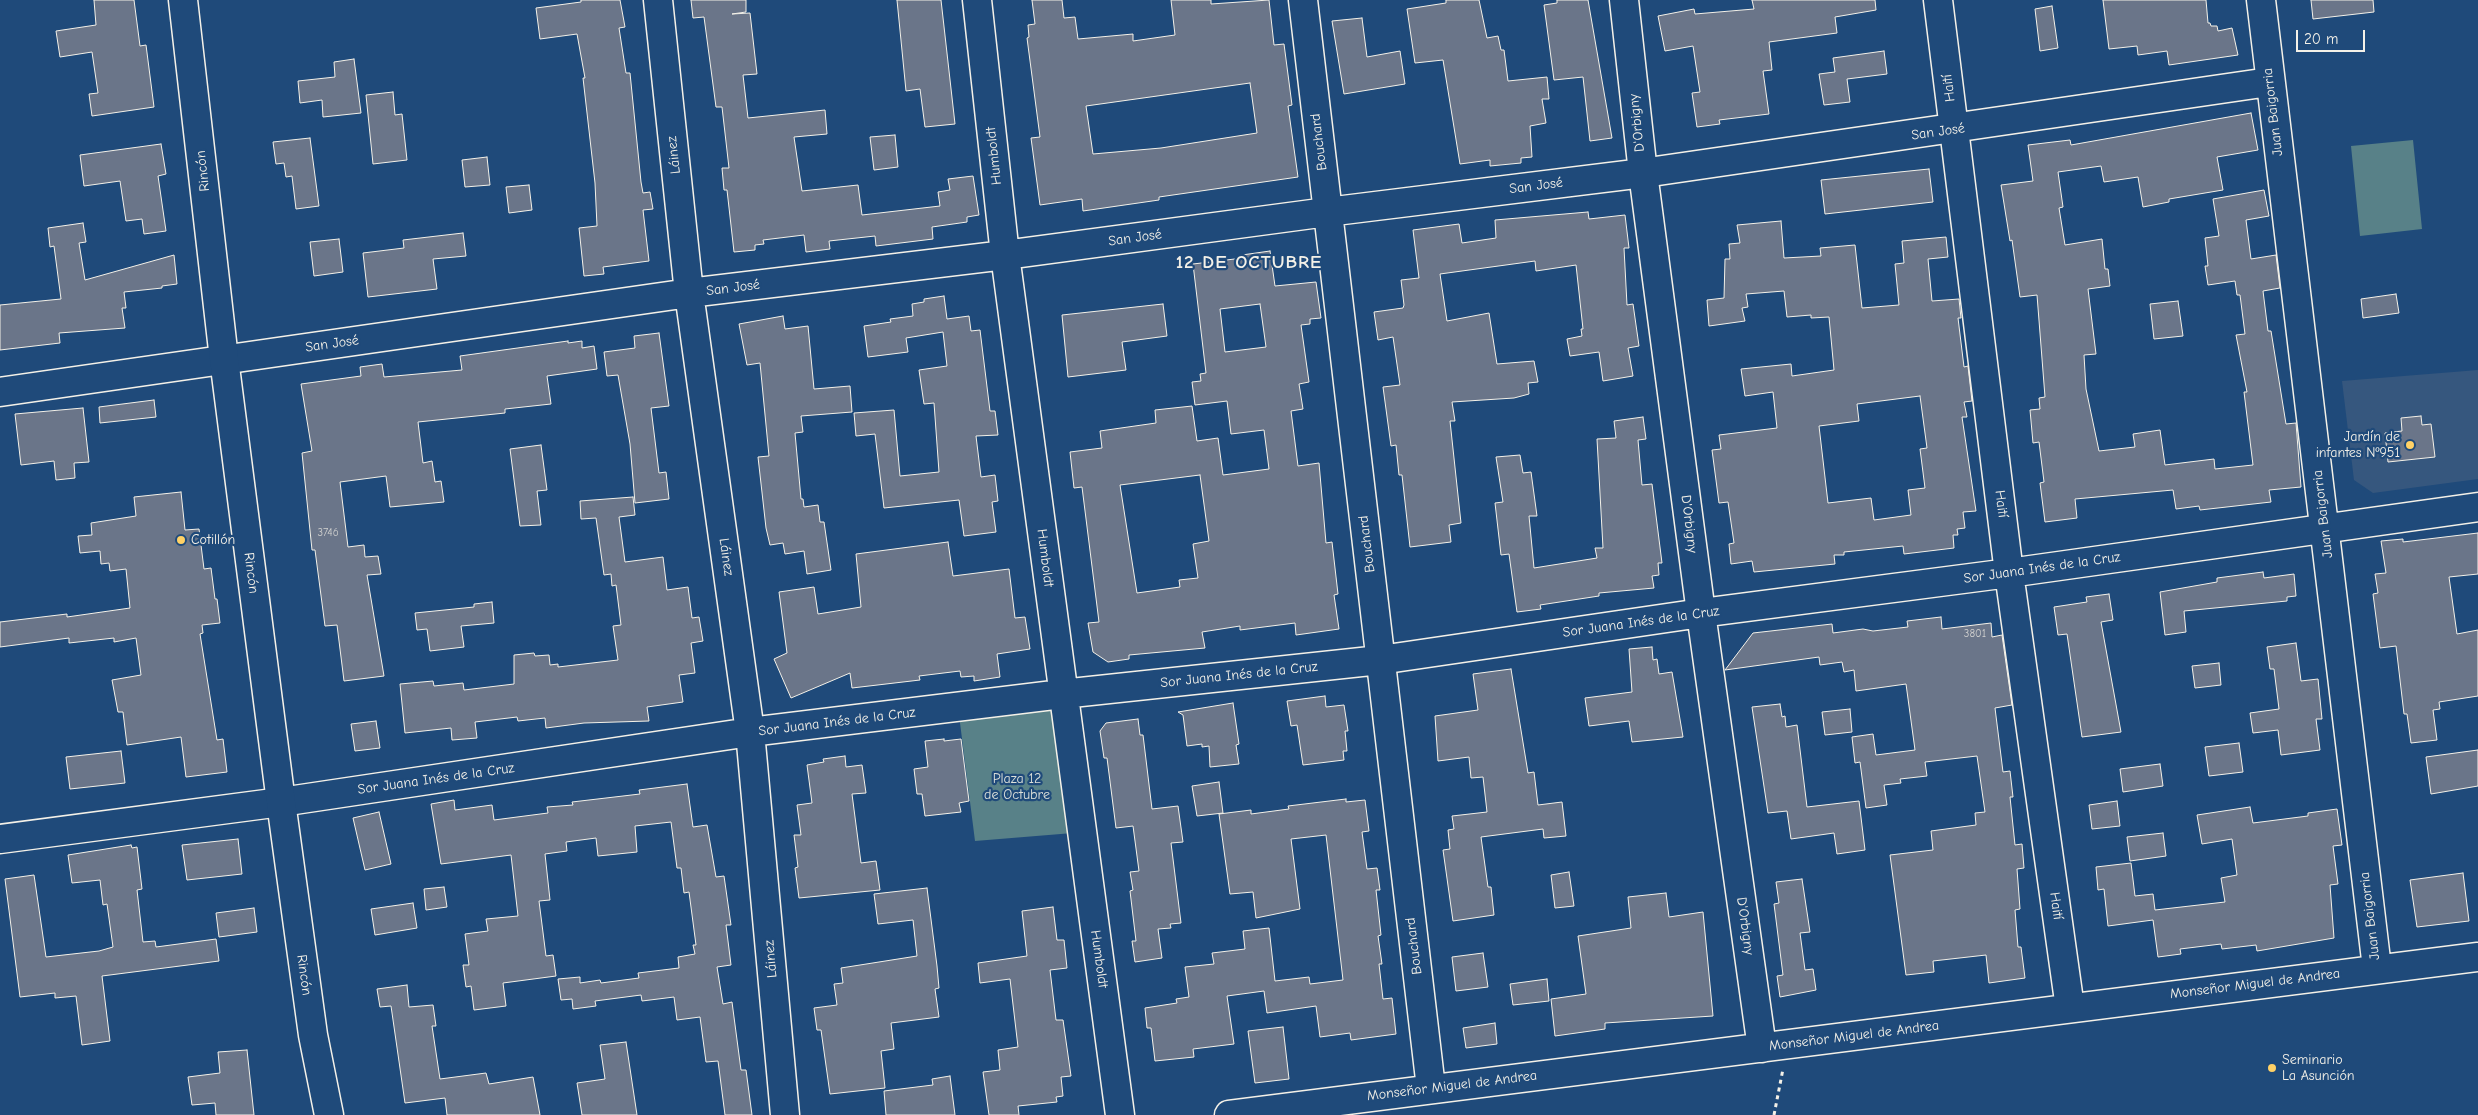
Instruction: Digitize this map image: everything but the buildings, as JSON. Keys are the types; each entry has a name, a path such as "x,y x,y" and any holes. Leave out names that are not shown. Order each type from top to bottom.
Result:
{"street":[{"name":"Rincón","path":"183,0 224,359 281,802 313,1035 329,1115"},
{"name":"Láinez","path":"658,0 689,293 750,732 785,1115"},
{"name":"Humboldt","path":"977,0 1005,255 1062,694 1120,1115"},
{"name":"Bouchard","path":"1302,0 1431,1088"},
{"name":"D'Orbigny","path":"1624,0 1643,173 1701,613 1775,1046"},
{"name":"Haití","path":"1938,0 2009,573 2070,1008"},
{"name":"Juan Baigorria","path":"2261,0 2269,82 2377,968"},
{"name":"San José","path":"0,392 689,293 1005,255 1327,212 1643,173 1954,130 2269,82"},
{"name":"Sor Juana Inés de la Cruz","path":"0,839 281,802 750,732 1062,694 1380,660 1701,613 2325,530 2478,507"},
{"name":"Monseñor Miguel de Andrea","path":"1229,1115 2377,968 2478,957"}],"path":[{"path":"1774,1115 1775,1046"}],"shaded area":[{"path":"2478,370 2478,479 2373,493 2354,480 2342,381"}],"green space":[{"path":"2413,140 2422,229 2360,236 2351,146"},
{"name":"Plaza 12 de Octubre","path":"1054,704 1073,833 975,841 959,715"}],"place":[{"name":"Jardín de infantes Nº951","path":"2410,445"},
{"name":"Cotillón","path":"181,540"},
{"name":"Seminario La Asunción","path":"2272,1068"}],"district":[{"name":"12 DE OCTUBRE","path":"1249,263"}]}
